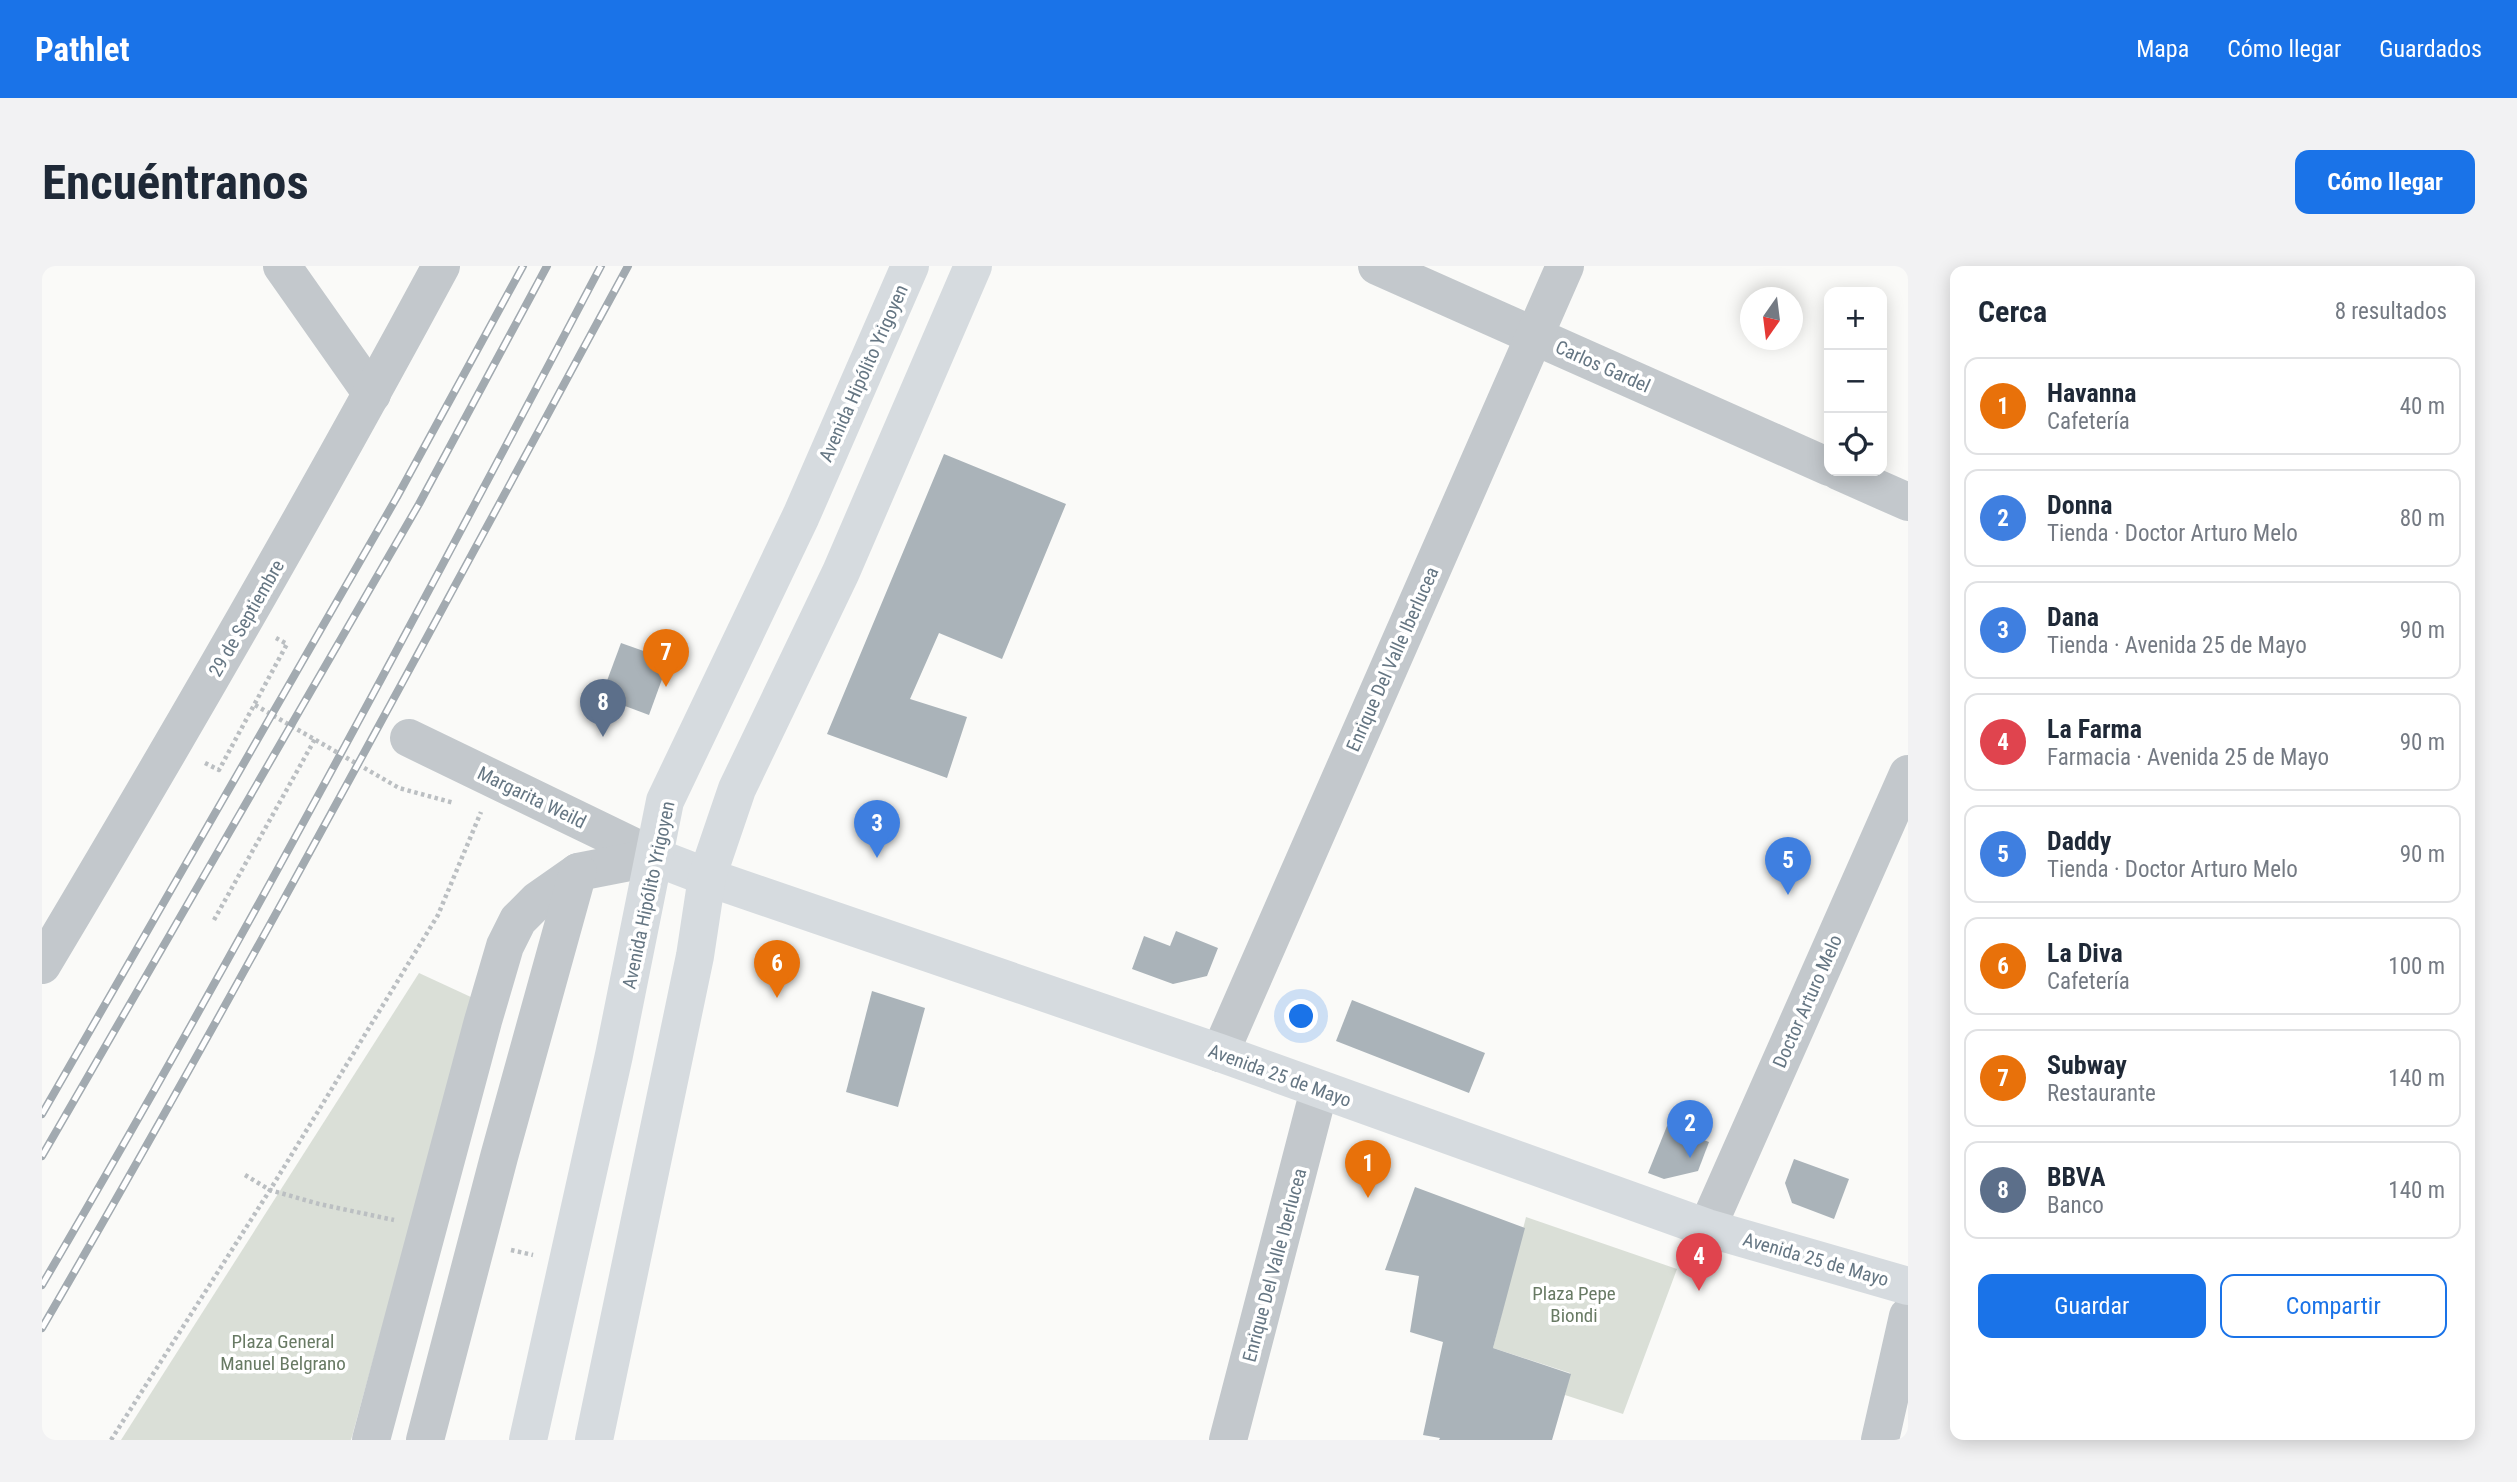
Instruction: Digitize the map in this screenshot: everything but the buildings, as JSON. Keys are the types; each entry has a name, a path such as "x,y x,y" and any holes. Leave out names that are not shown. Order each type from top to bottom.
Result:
{"main road":[{"name":"Avenida Hipólito Yrigoyen","path":"528,1440 614,1055 665,801 801,516 910,266"},
{"path":"594,1440 695,956 707,877 737,789 841,572 973,266"},
{"name":"Avenida 25 de Mayo","path":"655,857 1220,1053 1707,1228 1908,1286"}],"street":[{"path":"282,266 372,394"},
{"name":"29 de Septiembre","path":"42,965 173,746 372,394 441,266"},
{"name":"Carlos Gardel","path":"1377,266 1824,465"},
{"name":"Enrique Del Valle Iberlucea","path":"1220,1053 1564,266"},
{"path":"1849,476 1908,502"},
{"name":"Margarita Weild","path":"409,738 655,857"},
{"name":"Doctor Arturo Melo","path":"1707,1228 1908,774"},
{"path":"371,1440 505,946 518,920 538,900 578,872 655,857"},
{"path":"425,1440 499,1157 578,872"},
{"name":"Enrique Del Valle Iberlucea","path":"1228,1440 1320,1090"},
{"path":"1880,1440 1908,1316"}],"path":[{"path":"219,770 287,644"},
{"path":"254,705 399,788 433,798"},
{"path":"214,920 315,739"},
{"path":"111,1440 270,1190 439,915 495,779"},
{"path":"245,1175 270,1190"}],"green space":[{"name":"Plaza General Manuel Belgrano","path":"419,973 473,998 351,1440 121,1440"},
{"name":"Plaza Pepe Biondi","path":"1526,1217 1677,1269 1623,1414 1565,1395 1570,1373 1493,1348"}],"railway":[{"path":"42,1114 397,497 523,266"},
{"path":"42,1156 419,504 547,266"},
{"path":"42,1285 257,906 601,266"},
{"path":"42,1328 266,932 628,266"}],"place":[{"name":"Subway","path":"666,687"},
{"name":"BBVA","path":"603,737"},
{"name":"Dana","path":"877,858"},
{"name":"Daddy","path":"1788,895"},
{"name":"La Diva","path":"777,998"},
{"name":"Donna","path":"1690,1158"},
{"name":"Havanna","path":"1368,1198"},
{"name":"La Farma","path":"1699,1291"}]}
